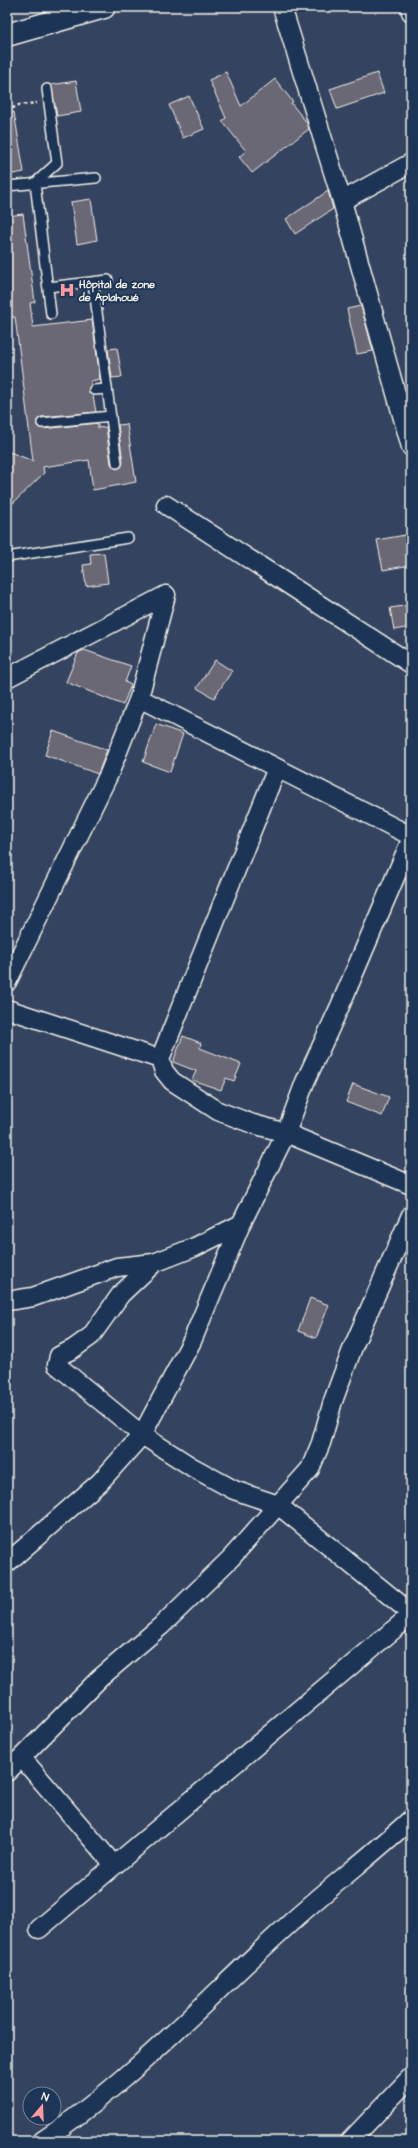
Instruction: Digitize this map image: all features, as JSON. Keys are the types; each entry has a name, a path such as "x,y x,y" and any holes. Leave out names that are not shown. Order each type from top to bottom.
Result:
{"main road":[{"path":"7,35 104,7"}],"street":[{"path":"282,7 342,201 411,447"},
{"path":"410,7 411,12"},
{"path":"342,201 411,163"},
{"path":"166,505 411,664"},
{"path":"7,678 166,595 139,698 109,774 7,982"},
{"path":"139,698 411,836"},
{"path":"277,768 160,1059 164,1071 172,1081 218,1111 253,1124 286,1133 411,1185"},
{"path":"7,1563 100,1482 142,1435 192,1341 241,1224 286,1133 304,1082 340,1006 411,840"},
{"path":"7,1009 160,1059"},
{"path":"7,1772 100,1678 161,1626 231,1558 310,1469 321,1443 333,1401 353,1347 411,1215"},
{"path":"7,1301 33,1297 117,1267 154,1263 195,1247 241,1224"},
{"path":"39,1928 411,1614 278,1505 234,1490 192,1467 142,1435 57,1365 57,1361 63,1353 73,1349 91,1336 121,1294 154,1263"},
{"path":"22,1758 114,1865"},
{"path":"42,2141 66,2134 287,1925 411,1819"},
{"path":"350,2141 411,2077"}],"lane":[{"path":"35,183 57,164 47,89"},
{"path":"7,186 96,178"},
{"path":"35,183 51,314"},
{"path":"48,287 108,280"},
{"path":"93,282 117,463"},
{"path":"94,390 107,389"},
{"path":"42,423 111,416"},
{"path":"7,557 128,538"}],"path":[{"path":"7,111 20,106 48,101"}],"building":[{"path":"226,72 241,106 275,79 293,102 291,103 307,123 309,129 252,173 239,157 246,151 222,121 226,118 209,80"},
{"path":"377,73 384,93 337,109 330,89"},
{"path":"76,81 81,112 57,116 51,85"},
{"path":"189,96 204,129 183,138 169,105"},
{"path":"14,112 24,172 7,175 7,113"},
{"path":"328,191 333,209 295,234 286,219"},
{"path":"91,199 97,240 77,244 71,202"},
{"path":"23,214 35,302 30,303 33,327 92,320 100,379 91,381 91,385 88,390 93,396 96,412 41,417 37,420 37,426 43,429 98,423 98,428 106,427 111,464 117,469 121,467 123,463 118,425 127,424 136,482 93,490 89,460 43,467 44,473 7,509 7,451 33,461 15,317 7,318 7,216"},
{"path":"361,306 373,351 357,354 347,309"},
{"path":"117,348 122,377 112,378 108,349"},
{"path":"411,534 411,565 383,570 377,540"},
{"path":"104,553 108,583 86,586 83,565 91,564 90,554"},
{"path":"411,605 411,627 394,630 390,608"},
{"path":"84,650 131,666 125,682 131,685 123,705 66,682 78,653"},
{"path":"215,660 232,671 214,698 197,688"},
{"path":"156,724 183,734 170,772 143,762"},
{"path":"53,731 107,750 98,774 45,755"},
{"path":"183,1036 201,1043 200,1048 241,1064 234,1081 226,1078 221,1090 192,1080 196,1071 173,1062"},
{"path":"353,1084 389,1097 382,1116 346,1102"},
{"path":"310,1298 329,1305 316,1338 298,1331"}],"place":[{"name":"Hôpital de zone de Aplahoué","path":"67,290"}]}
